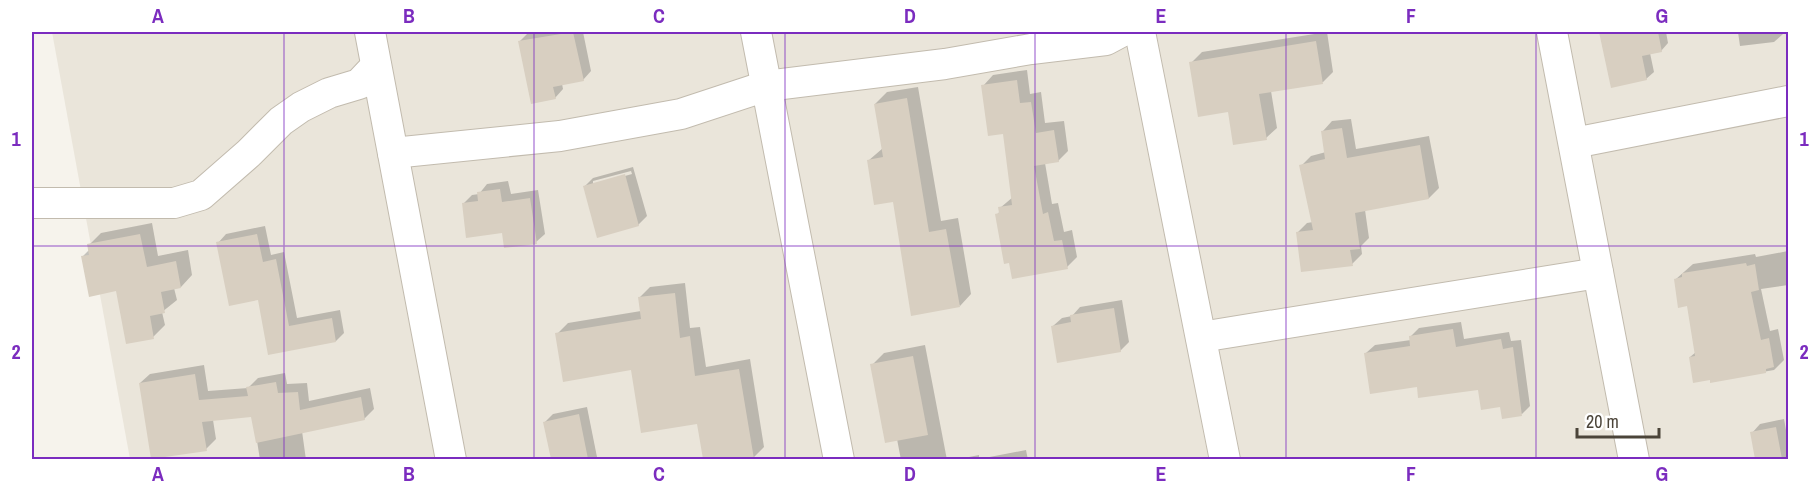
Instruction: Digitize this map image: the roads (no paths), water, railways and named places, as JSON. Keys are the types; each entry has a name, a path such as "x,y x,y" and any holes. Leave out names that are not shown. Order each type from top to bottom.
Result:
{"street":[{"path":"370,32 451,459"},
{"path":"756,32 839,459"},
{"path":"393,153 560,136 681,114 766,86 945,64 1031,49 1106,40 1121,32"},
{"path":"1140,32 1225,459"},
{"path":"1552,32 1635,459"},
{"path":"32,203 174,203 201,195 281,121 301,107 329,93 359,84 376,66"},
{"path":"1574,143 1788,101"},
{"path":"1202,337 1598,273"}]}
